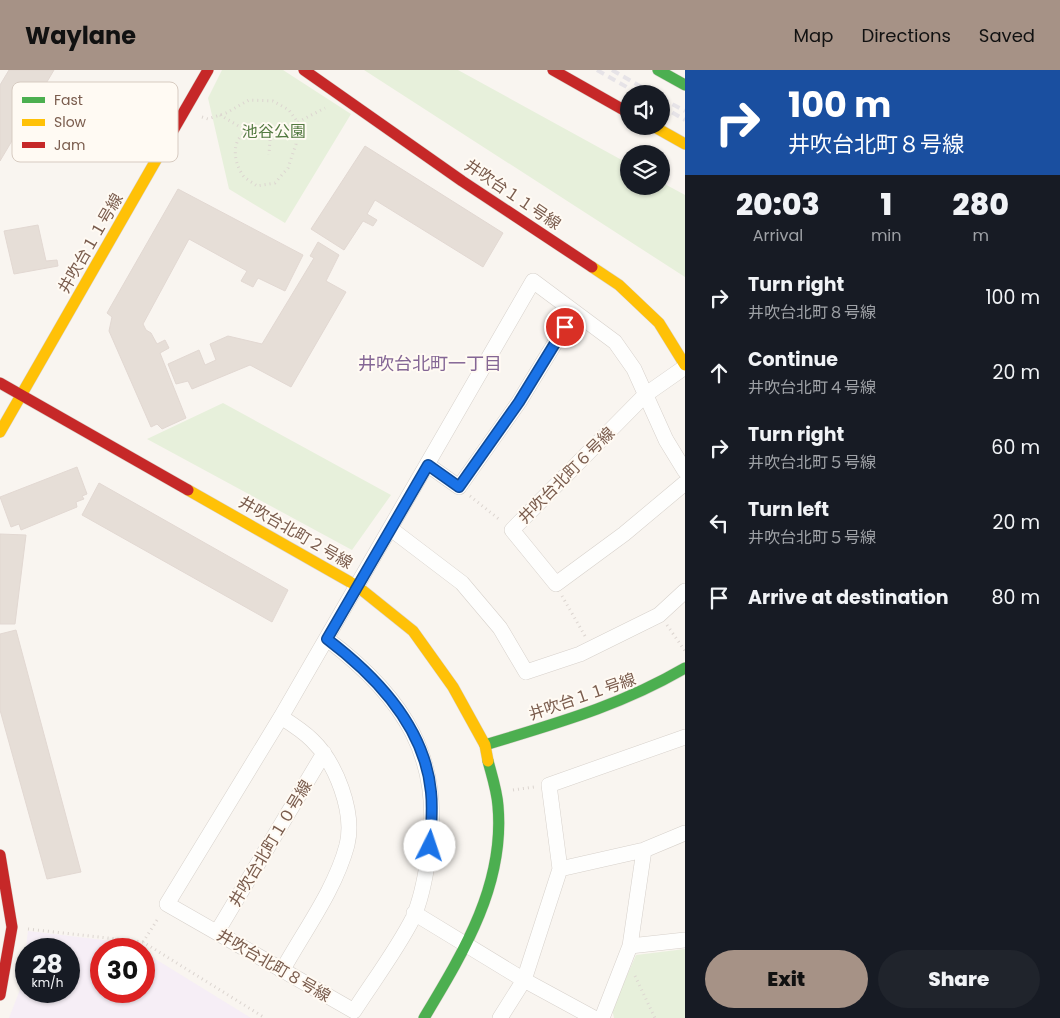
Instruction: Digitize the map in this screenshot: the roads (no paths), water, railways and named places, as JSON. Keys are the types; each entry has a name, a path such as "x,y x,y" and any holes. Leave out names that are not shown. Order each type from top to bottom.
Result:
{"street":[{"name":"井吹台１１号線","path":"178,122 208,70"},
{"name":"井吹台１１号線","path":"304,70 462,181 619,285 659,324 685,366"},
{"path":"553,70 620,108"},
{"path":"658,70 685,85"},
{"path":"669,135 685,144"},
{"name":"井吹台１１号線","path":"0,432 155,162"},
{"path":"282,970 336,874 347,843 348,815 342,786 324,753 313,740 281,717 533,281 615,342 634,369 666,440 685,471"},
{"path":"428,465 459,487 519,402 574,312"},
{"name":"井吹台北町６号線","path":"685,366 645,395 512,530 556,584 624,534 685,483"},
{"name":"井吹台北町２号線","path":"0,383 357,586 413,631 453,688 485,745 498,806 497,851 485,902 467,946 424,1018"},
{"path":"391,529 462,583 500,628 526,672 592,648 659,615 685,592"},
{"name":"井吹台北町８号線","path":"281,717 168,904 354,1011 414,913 424,884 432,818 431,790 423,756 407,721 384,690 358,662 327,639"},
{"name":"井吹台１１号線","path":"485,745 588,714 647,690 685,668"},
{"path":"500,1018 524,980 560,869 549,785 685,737"},
{"name":"井吹台北町１０号線","path":"217,932 324,753"},
{"path":"560,869 644,850 685,833"},
{"path":"602,1018 630,946 644,850"},
{"path":"0,995 12,927 1,862"},
{"path":"414,913 524,980 594,1018"},
{"path":"630,946 685,940"}],"railway":[{"path":"597,70 623,85"},
{"path":"612,70 638,85"},
{"path":"670,103 685,111"},
{"path":"670,111 685,120"}],"district":[{"name":"井吹台北町一丁目","path":"430,364"}],"park label":[{"name":"池谷公園","path":"274,131"}]}
